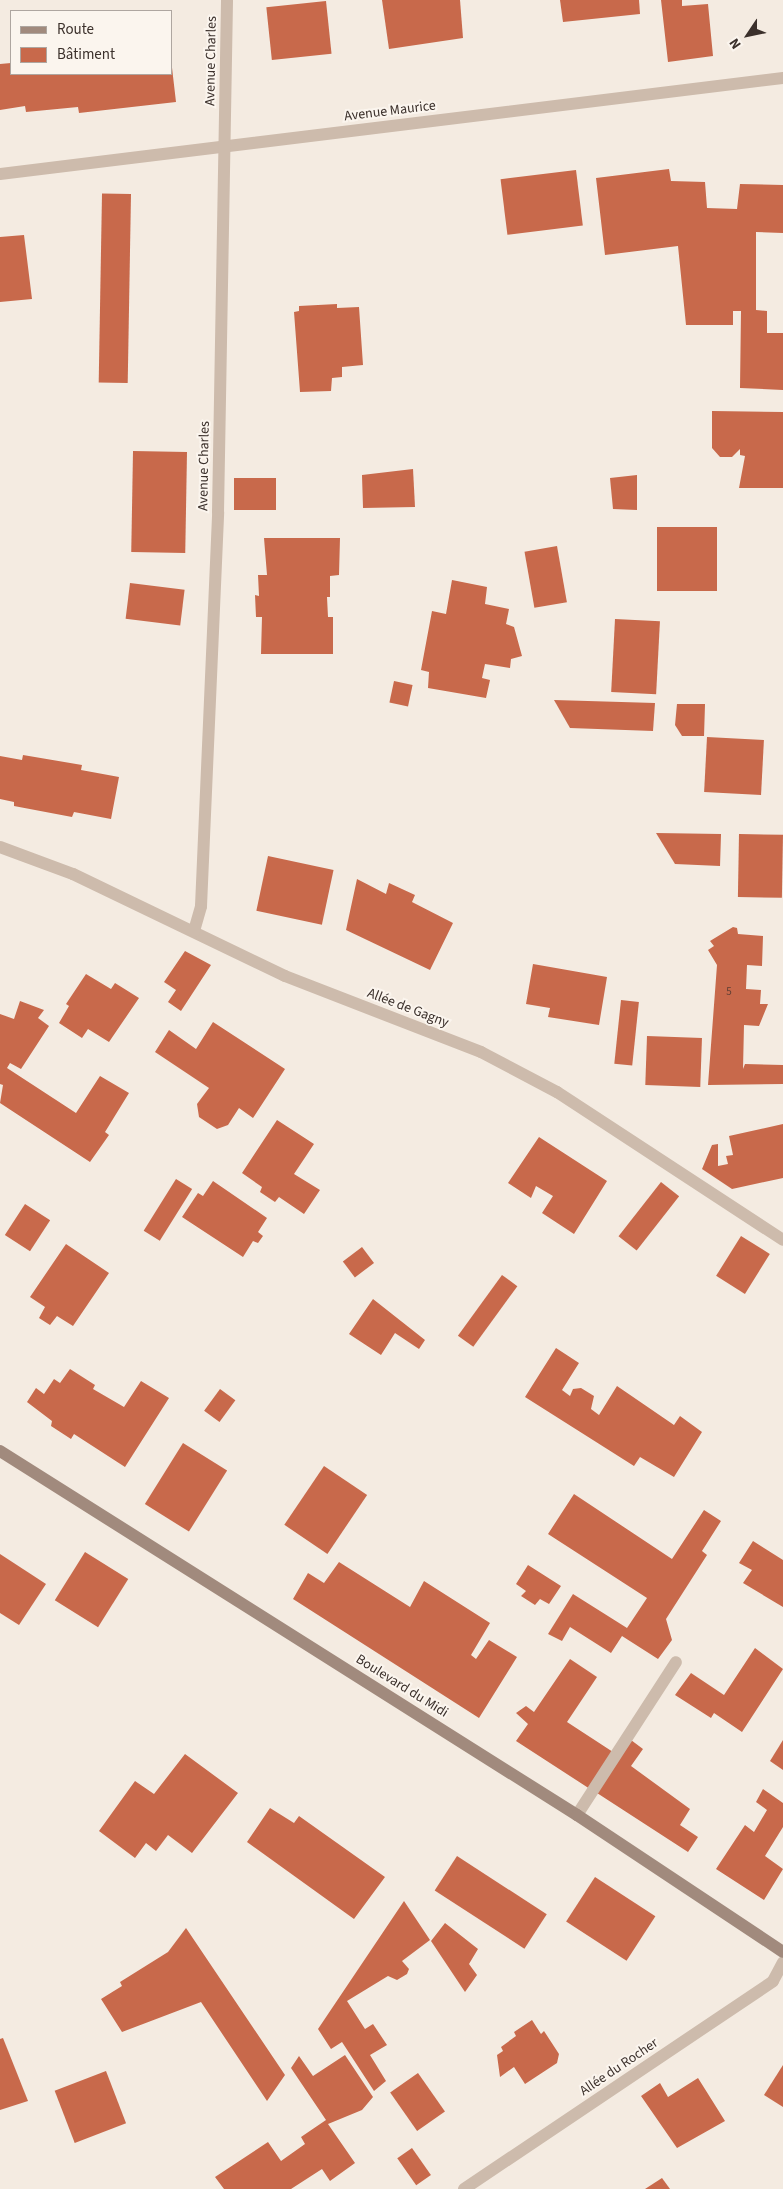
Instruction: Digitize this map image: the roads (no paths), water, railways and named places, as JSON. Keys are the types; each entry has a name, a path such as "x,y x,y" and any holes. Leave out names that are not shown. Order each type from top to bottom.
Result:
{"street":[{"name":"Avenue Charles","path":"194,931 201,906 218,522 226,147 227,0"},
{"name":"Avenue Maurice","path":"0,174 783,78"},
{"name":"Allée de Gagny","path":"0,847 73,874 285,976 481,1052 557,1092 783,1240"},
{"name":"Boulevard du Midi","path":"0,1451 577,1815 783,1952"},
{"path":"577,1815 676,1662"},
{"name":"Allée du Rocher","path":"464,2189 773,1981 783,1962"}]}
